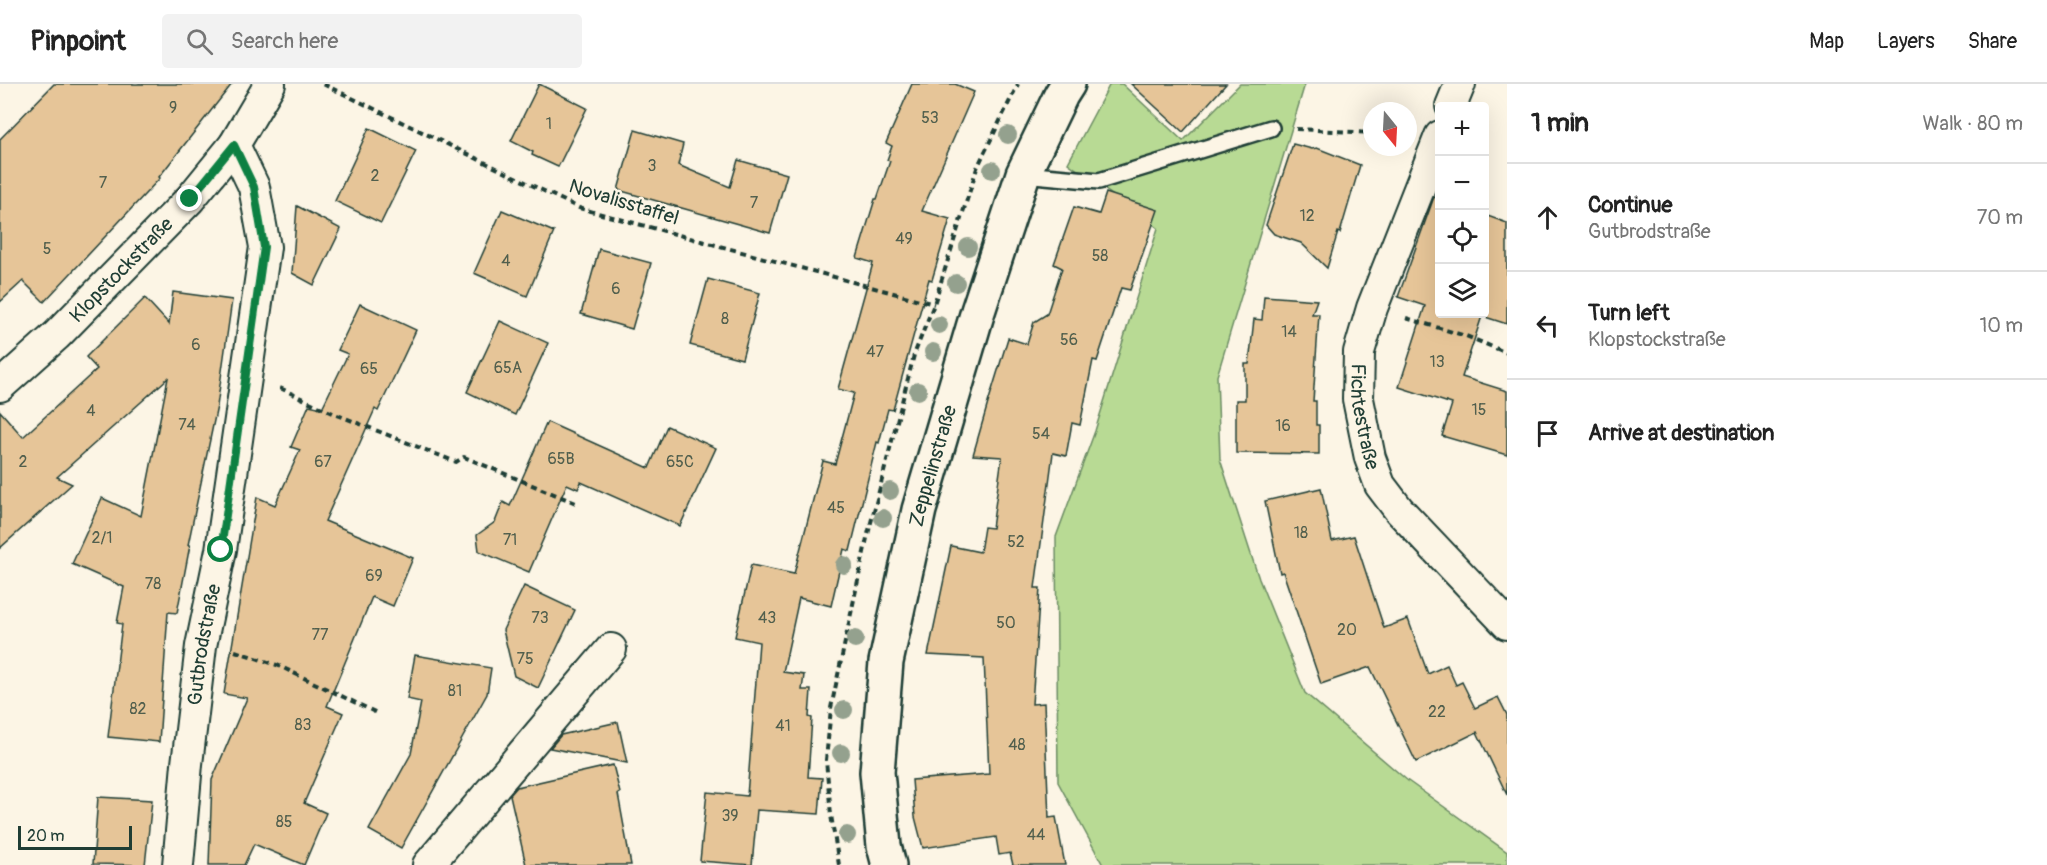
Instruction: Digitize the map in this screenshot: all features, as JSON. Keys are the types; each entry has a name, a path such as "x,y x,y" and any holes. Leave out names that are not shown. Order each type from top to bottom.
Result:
{"street":[{"name":"Klopstockstraße","path":"0,386 57,335 190,199 234,145 270,84"},
{"name":"Zeppelinstraße","path":"889,865 884,846 877,772 886,662 919,510 978,311 1023,174 1068,84"},
{"path":"1453,102 1460,84"},
{"name":"Gutbrodstraße","path":"178,865 201,646 221,550 264,247 254,187 234,145"},
{"name":"Fichtestraße","path":"1435,149 1372,308 1359,352 1358,399 1370,458 1380,485 1399,510 1507,624"},
{"path":"428,865 611,650"}],"lane":[{"path":"1023,174 1099,181 1271,128"}],"path":[{"name":"Novalisstaffel","path":"323,84 579,208 934,304"},
{"path":"1271,128 1363,133"},
{"path":"1427,324 1472,338 1507,353"},
{"path":"276,386 335,414 456,462 464,457 576,503"},
{"path":"237,652 277,665 379,714"}],"green space":[{"path":"1110,84 1122,84 1183,141 1240,84 1305,84 1217,376 1220,459 1259,579 1305,693 1408,781 1507,852 1507,865 1103,865 1058,782 1056,537 1095,431 1158,228 1068,163"}],"building":[{"path":"54,84 232,84 160,178 44,302 23,281 0,302 0,139"},
{"path":"539,84 587,108 558,167 532,155 533,152 511,141"},
{"path":"912,84 955,84 974,92 922,211 950,219 932,280 929,279 893,410 888,409 879,443 877,442 850,551 844,549 831,606 799,598 783,672 804,675 802,690 811,690 809,717 812,718 808,777 822,778 819,814 757,810 752,865 700,861 707,792 747,796 759,642 735,637 751,565 794,574 823,461 835,464 854,393 838,389 873,263 857,258 875,199 877,199 890,161 887,160 892,146 886,143"},
{"path":"1131,84 1226,84 1183,132"},
{"path":"369,128 416,151 381,223 335,201"},
{"path":"635,130 683,144 678,165 730,187 738,160 787,174 770,233 618,190"},
{"path":"1293,144 1312,149 1317,148 1360,165 1327,268 1301,243 1274,234 1266,225"},
{"path":"1106,193 1158,210 1130,290 1121,288 1097,361 1093,360 1080,425 1072,423 1066,456 1053,453 1035,588 1040,588 1032,704 1044,703 1049,818 1056,817 1065,865 1013,865 1010,853 999,855 996,837 923,848 915,817 912,780 989,774 984,658 928,655 951,546 980,552 984,527 992,528 1002,457 973,455 1008,338 1027,344 1034,322 1047,314 1062,268 1054,264 1074,207 1099,214"},
{"path":"1435,197 1435,318 1481,318 1462,377 1507,391 1507,455 1442,436 1452,404 1399,387 1425,306 1398,297"},
{"path":"297,206 341,229 314,285 292,273"},
{"path":"502,210 554,232 527,296 474,273"},
{"path":"1489,216 1507,223 1507,324 1488,318"},
{"path":"599,249 651,263 632,329 581,314"},
{"path":"708,279 760,293 742,359 690,345"},
{"path":"173,292 232,300 217,406 188,545 190,545 177,613 168,612 159,742 108,737 122,624 117,623 124,587 72,564 102,498 141,516 168,378 57,477 72,484 0,548 0,411 23,437 97,369 86,357 145,298 169,324"},
{"path":"1264,296 1317,300 1312,314 1319,314 1313,401 1316,401 1316,425 1319,425 1319,454 1236,453 1236,400 1245,400 1245,364 1249,364 1254,319 1262,320"},
{"path":"360,304 416,330 378,411 375,409 325,521 413,558 393,606 372,597 327,706 343,713 304,803 326,813 304,865 254,844 244,865 209,865 212,780 247,698 224,694 257,497 275,505 300,450 291,447 309,405 322,408 348,354 338,350"},
{"path":"500,321 548,343 515,415 467,392"},
{"path":"547,422 649,468 667,426 716,448 680,526 581,482 578,489 567,484 529,572 479,551 477,535 495,522 503,502 510,506"},
{"path":"1321,488 1332,541 1354,536 1384,628 1408,619 1428,674 1447,665 1456,685 1462,682 1475,708 1498,697 1507,715 1507,795 1477,732 1416,762 1370,667 1321,684 1283,572 1280,573 1265,501"},
{"path":"524,586 575,610 538,688 514,676 503,630"},
{"path":"415,655 491,668 487,694 401,848 369,830 411,754 421,702 407,699"},
{"path":"618,722 627,763 550,748 561,735"},
{"path":"613,765 620,793 618,794 631,865 526,865 510,795 517,787"},
{"path":"98,797 152,800 145,865 93,864"}],"route":[{"path":"190,199 234,145 254,187 264,247 221,550"}]}
